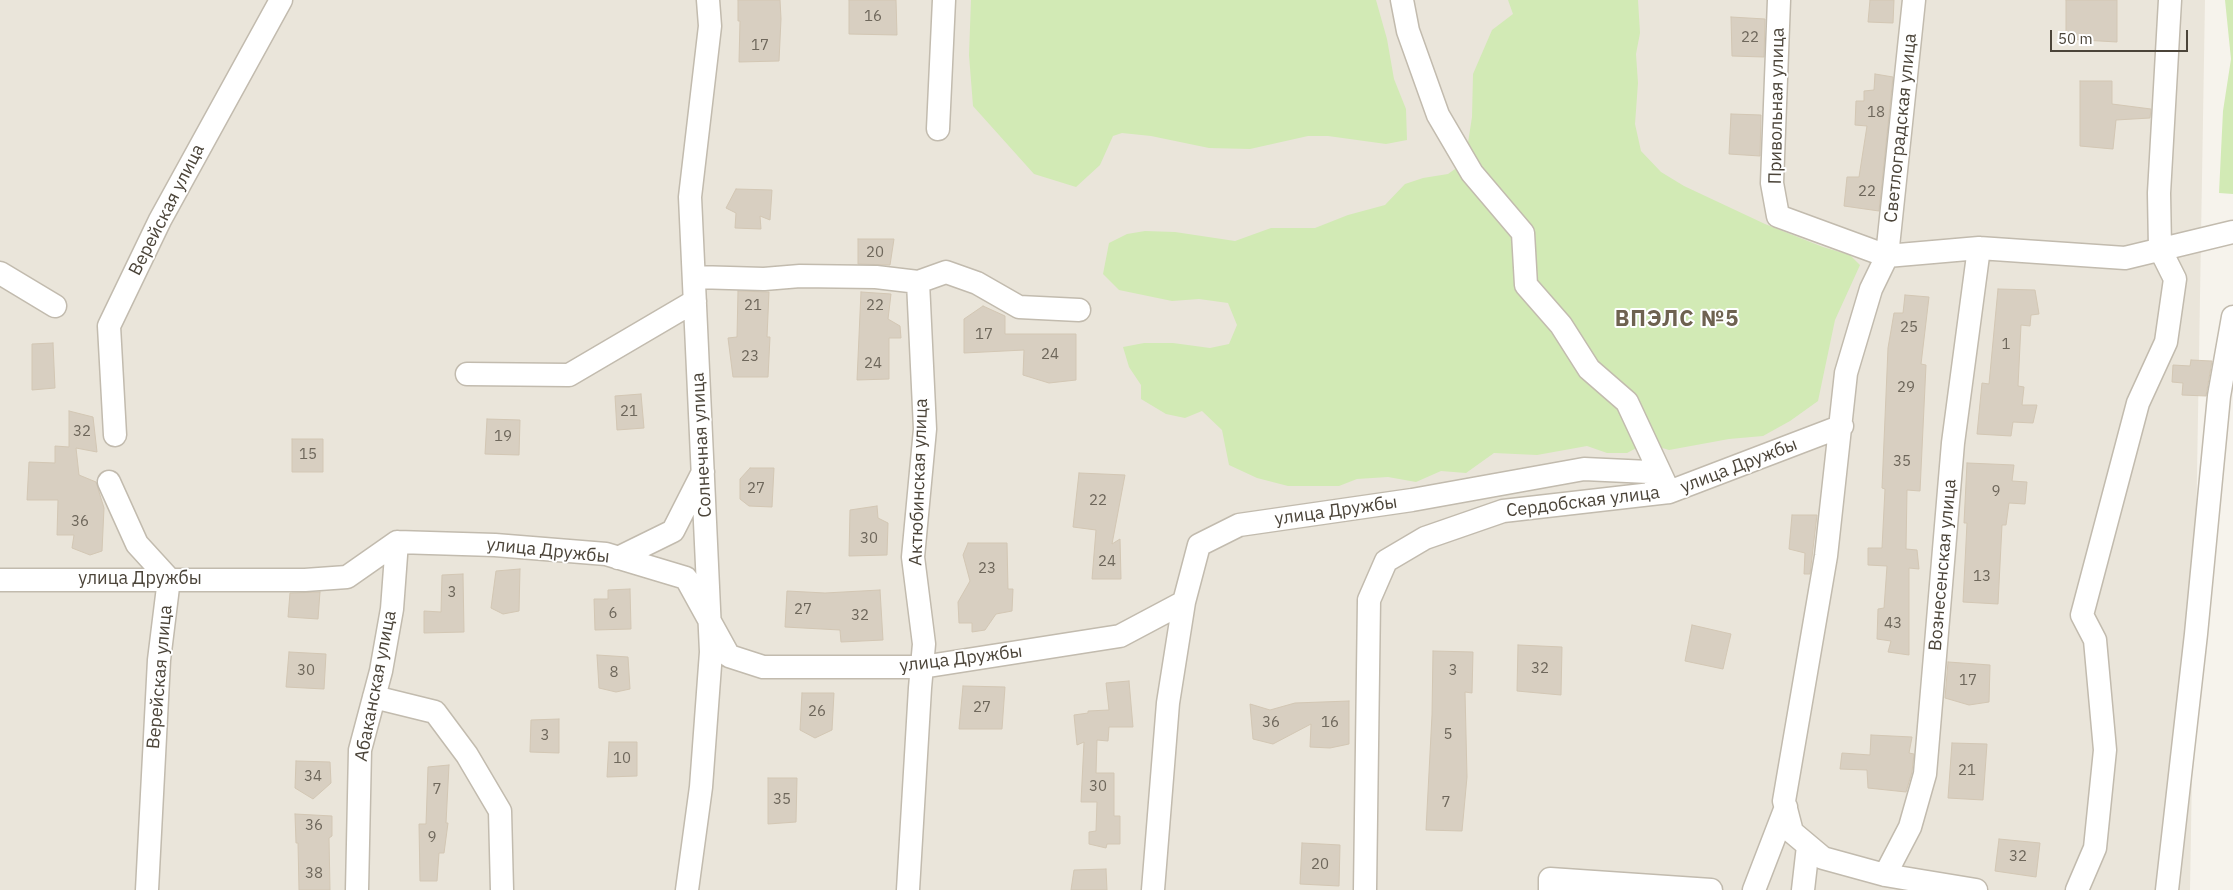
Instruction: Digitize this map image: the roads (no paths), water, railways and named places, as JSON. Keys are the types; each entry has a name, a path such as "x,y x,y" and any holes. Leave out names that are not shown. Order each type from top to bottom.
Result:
{"street":[{"name":"Верейская улица","path":"115,435 109,326 160,220 281,0"},
{"name":"Солнечная улица","path":"687,890 701,787 711,652 690,196 710,26 708,0"},
{"path":"938,129 944,0"},
{"name":"Сердобская улица","path":"1365,890 1369,600 1386,561 1425,538 1503,511 1669,492 1628,402 1589,369 1561,325 1526,285 1523,232 1472,173 1438,115 1408,31 1402,0"},
{"name":"Привольная улица","path":"1780,0 1772,183 1778,216 1888,256"},
{"name":"Светлоградская улица","path":"1888,256 1914,0"},
{"path":"2076,890 2095,848 2106,750 2095,640 2082,615 2138,403 2166,342 2175,279 2160,249 2159,193 2170,0"},
{"path":"1976,890 1885,875 1823,858 1792,832 1784,801 1826,556 1842,426 1846,373 1871,289 1888,256 1979,248 2125,258 2233,232"},
{"name":"Вознесенская улица","path":"1885,875 1910,827 1925,774 1953,443 1979,248"},
{"path":"695,277 764,279 800,276 876,277 918,282 946,272 978,284 1019,307 1079,310"},
{"path":"0,273 55,306"},
{"name":"Актюбинская улица","path":"908,890 924,644 913,557 925,429 918,282"},
{"path":"467,374 569,375 695,301"},
{"path":"2167,890 2195,644 2219,396 2233,317"},
{"name":"улица Дружбы","path":"0,580 305,580 347,577 397,542 495,545 606,554 686,578 729,656 763,667 922,667 1120,636 1184,602 1199,545 1239,525 1412,500 1584,469 1649,472 1669,492 1842,426"},
{"path":"618,558 673,531 704,471"},
{"name":"Верейская улица","path":"109,482 137,544 169,579 159,660 147,890"},
{"name":"Абаканская улица","path":"357,890 360,750 381,671 392,609 397,542"},
{"path":"1153,890 1168,703 1184,602"},
{"path":"374,698 435,712 467,755 500,811 502,890"},
{"path":"1754,890 1786,807"},
{"path":"1803,890 1808,846"},
{"path":"1550,890 1550,879 1712,890"}],"district":[{"name":"ВПЭЛС №5","path":"1677,320"}]}
